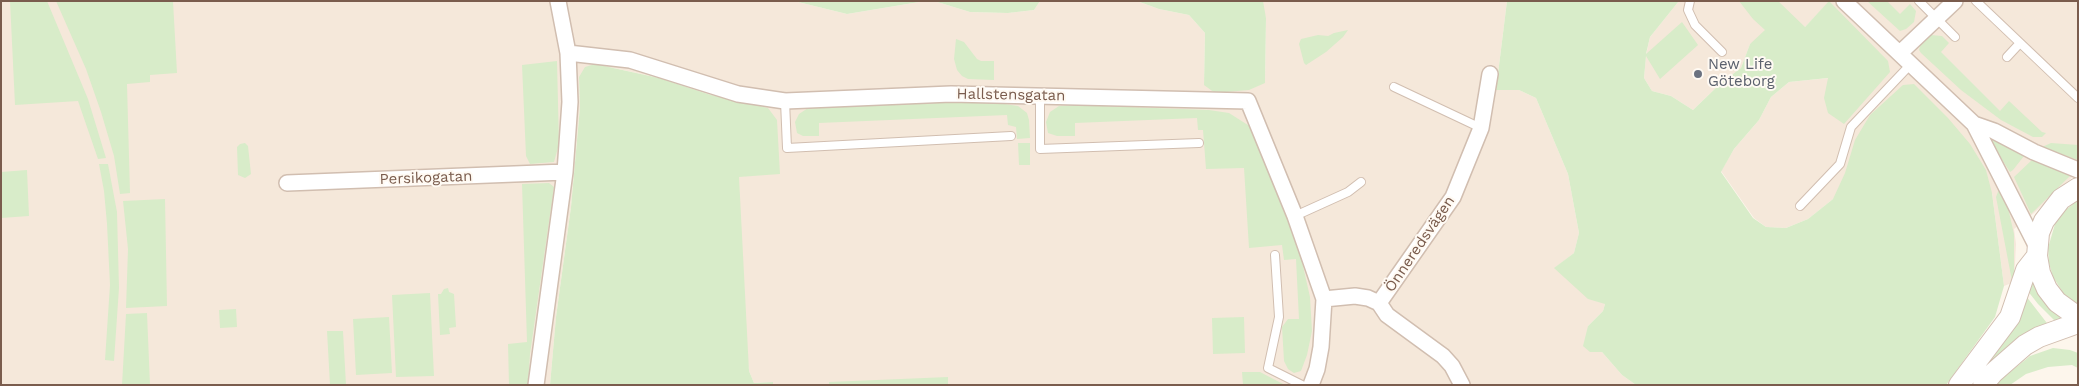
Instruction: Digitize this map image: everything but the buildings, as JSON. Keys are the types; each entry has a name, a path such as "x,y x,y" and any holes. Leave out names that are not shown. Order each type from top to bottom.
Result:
{"street":[{"path":"536,385 565,172 570,102 568,53 558,1"},
{"path":"1844,1 1974,124 2011,192 2037,251 2040,273 2047,289 2057,302 2078,317"},
{"path":"1900,53 1955,1"},
{"name":"Hallstensgatan","path":"568,53 630,60 738,94 785,101 951,94 1248,102 1295,216 1324,299"},
{"name":"Önneredsvägen","path":"1324,299 1355,296 1368,298 1379,303 1453,197 1481,128 1490,74"},
{"path":"1974,124 1994,130 2034,152 2078,170"},
{"name":"Persikogatan","path":"286,183 565,172"},
{"path":"1959,385 2010,317 2026,270 2037,251 2040,233 2052,209 2061,199 2078,188"},
{"path":"1311,385 1322,347 1324,299"},
{"path":"1379,303 1387,315 1443,356 1458,375 1462,385"},
{"path":"1982,385 2024,345 2039,337 2078,323"}],"lane":[{"path":"1690,1 1688,10 1695,25 1722,52"},
{"path":"1919,1 1955,37"},
{"path":"1976,1 2078,98"},
{"path":"2007,57 2020,43"},
{"path":"1800,206 1840,164 1851,127 1912,64"},
{"path":"1394,87 1481,128"},
{"path":"1040,96 1040,149 1199,143"},
{"path":"785,101 787,148 1011,136"},
{"path":"1295,216 1348,192 1361,182"},
{"path":"1276,255 1278,317 1268,368 1302,385"}],"shaded area":[{"path":"1,1 794,1 847,14 925,1 934,1 970,12 1008,13 1034,10 1040,1 1137,1 1159,9 1189,15 1205,33 1204,85 1265,83 1266,18 1262,6 1263,1 1507,1 1496,90 1519,90 1536,98 1568,174 1579,233 1574,253 1555,268 1605,304 1603,311 1588,326 1590,352 1602,352 1622,375 1636,385 773,385 773,382 754,383 749,371 711,95 659,78 614,68 579,77 580,107 571,207 556,317 550,385 1,385"},
{"path":"1679,1 2078,1 2078,172 2014,229 2016,244 2014,282 2004,286 1992,193 1833,199 1808,219 1786,228 1766,227 1754,218 1721,171 1734,149 1759,120 1771,97 1789,82 1829,78 1829,2 1805,27 1750,44 1741,68 1722,82 1693,110 1671,96 1652,91 1644,78 1650,37"}],"green space":[{"path":"10,1 47,1 88,99 106,158 98,159 78,101 15,105"},
{"path":"56,1 173,1 177,73 150,75 150,82 127,84 130,193 120,194 114,156 101,112 86,69"},
{"path":"794,1 925,1 847,14"},
{"path":"934,1 1040,1 1034,10 1008,13 970,12"},
{"path":"1137,1 1263,1 1266,18 1265,83 1249,90 1215,93 1204,85 1205,33 1189,15 1159,9"},
{"path":"1507,1 1679,1 1650,37 1646,54 1682,22 1698,45 1660,79 1646,56 1644,78 1652,91 1671,96 1693,110 1722,82 1741,68 1750,44 1765,30 1753,19 1739,1 1778,1 1805,27 1829,1 1888,61 1890,72 1844,124 1828,113 1824,98 1828,78 1789,82 1771,97 1759,120 1734,149 1721,172 1753,218 1766,227 1786,228 1808,219 1833,199 1845,173 1855,140 1870,115 1903,85 1914,84 1948,118 1970,144 1986,170 1992,193 2004,286 1995,317 1946,385 1636,385 1622,375 1602,352 1590,352 1583,346 1588,326 1603,311 1605,304 1588,299 1554,268 1574,253 1579,233 1568,174 1536,98 1519,90 1496,90"},
{"path":"1867,1 1887,1 1900,14 1910,4 1916,11 1914,22 1906,29 1900,31"},
{"path":"1348,30 1326,52 1306,65 1304,63 1299,44 1301,39 1318,35 1328,36"},
{"path":"1931,35 1942,36 1949,43 1941,52 2000,111 2009,101 2042,132 2046,133 2042,137 2033,137 2001,120 1961,90 1919,50 1921,42"},
{"path":"956,39 964,42 977,59 981,61 994,61 994,80 968,79 962,76 957,70 954,59"},
{"path":"557,61 559,144 554,162 530,164 526,156 522,65"},
{"path":"595,64 659,78 711,95 768,108 777,120 780,174 739,177 749,371 754,383 773,382 773,385 550,385 556,317 571,207 580,107 579,77 585,67"},
{"path":"985,101 1018,106 1027,113 1030,138 1017,139 1016,127 1008,125 1007,115 819,123 819,136 803,136 797,133 795,122 799,114 808,108"},
{"path":"1059,106 1209,110 1229,113 1251,127 1262,148 1301,257 1310,297 1312,331 1307,355 1301,371 1294,373 1288,369 1284,361 1282,327 1288,319 1299,319 1296,259 1284,260 1282,245 1249,248 1244,168 1206,169 1203,130 1198,130 1197,118 1075,123 1075,136 1057,136 1048,133 1046,122 1050,112"},
{"path":"1985,133 2024,156 2013,170 2010,172"},
{"path":"245,143 248,146 251,174 245,178 238,175 237,147"},
{"path":"1018,143 1030,143 1030,165 1019,165"},
{"path":"2051,143 2078,145 2078,160 2042,147"},
{"path":"2032,160 2067,173 2070,176 2031,214 2014,177"},
{"path":"99,164 108,164 117,212 119,288 114,361 105,360 110,285 104,191"},
{"path":"27,170 29,216 1,218 1,172"},
{"path":"549,183 554,187 530,354 528,385 509,385 508,344 527,342 522,184"},
{"path":"1999,189 2001,189 2006,199 2014,234 2014,278 2012,281 1996,197"},
{"path":"165,199 167,306 126,308 128,249 123,201"},
{"path":"2078,200 2078,305 2064,294 2053,277 2049,263 2048,248 2055,224 2063,212"},
{"path":"2030,283 2033,283 2063,321 2055,321 2038,304 2027,290"},
{"path":"448,288 449,292 454,294 456,327 449,328 450,334 440,335 438,294 441,294 444,289"},
{"path":"430,293 434,376 396,377 392,295"},
{"path":"2026,296 2050,327 1992,361 1989,360"},
{"path":"236,309 237,327 220,328 219,310"},
{"path":"147,313 150,385 122,385 126,314"},
{"path":"389,317 392,373 356,375 353,319"},
{"path":"1244,317 1245,353 1213,354 1212,318"},
{"path":"327,331 343,331 346,385 330,385"},
{"path":"2053,348 2078,353 2078,368 2072,365 2048,367 2026,374 2010,385 1994,385 2030,356"},
{"path":"1242,372 1260,372 1285,385 1243,385"},
{"path":"948,377 948,385 829,385 829,382"}],"place":[{"name":"New Life Göteborg","path":"1698,74"}]}
